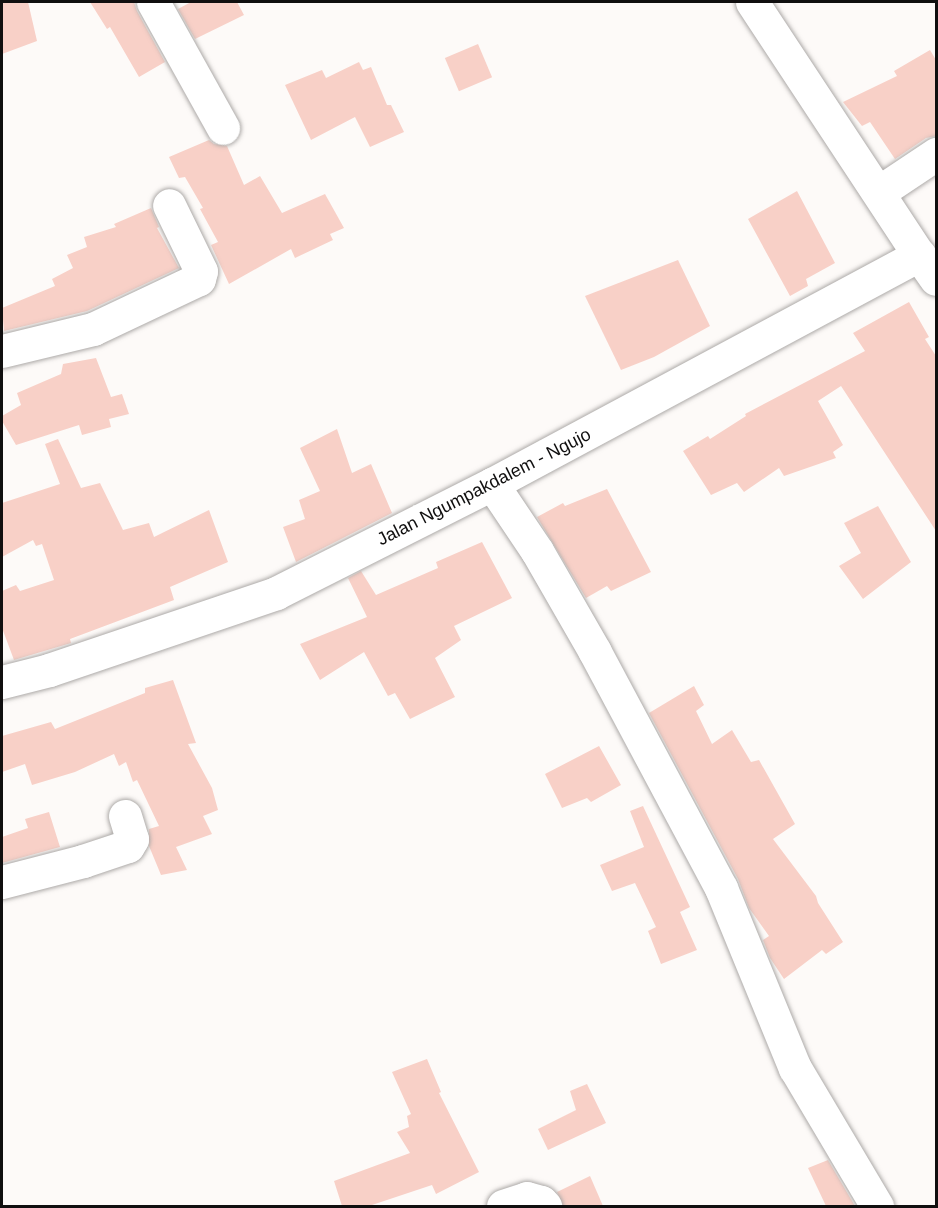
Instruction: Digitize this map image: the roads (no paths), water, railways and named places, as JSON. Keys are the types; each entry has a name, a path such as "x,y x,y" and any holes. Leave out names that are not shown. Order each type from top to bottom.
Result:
{"street":[{"path":"153,2 223,128"},
{"path":"752,2 928,267"},
{"path":"879,192 936,154"},
{"path":"2,351 93,329 198,279 201,271 169,205"},
{"name":"Jalan Ngumpakdalem - Ngujo","path":"2,682 49,670 276,592 928,267"},
{"path":"492,484 537,551 595,652 720,888 795,1068 877,1206"},
{"path":"2,882 83,861 128,846 132,839 124,816"},
{"path":"503,1206 527,1198 545,1206"}]}
